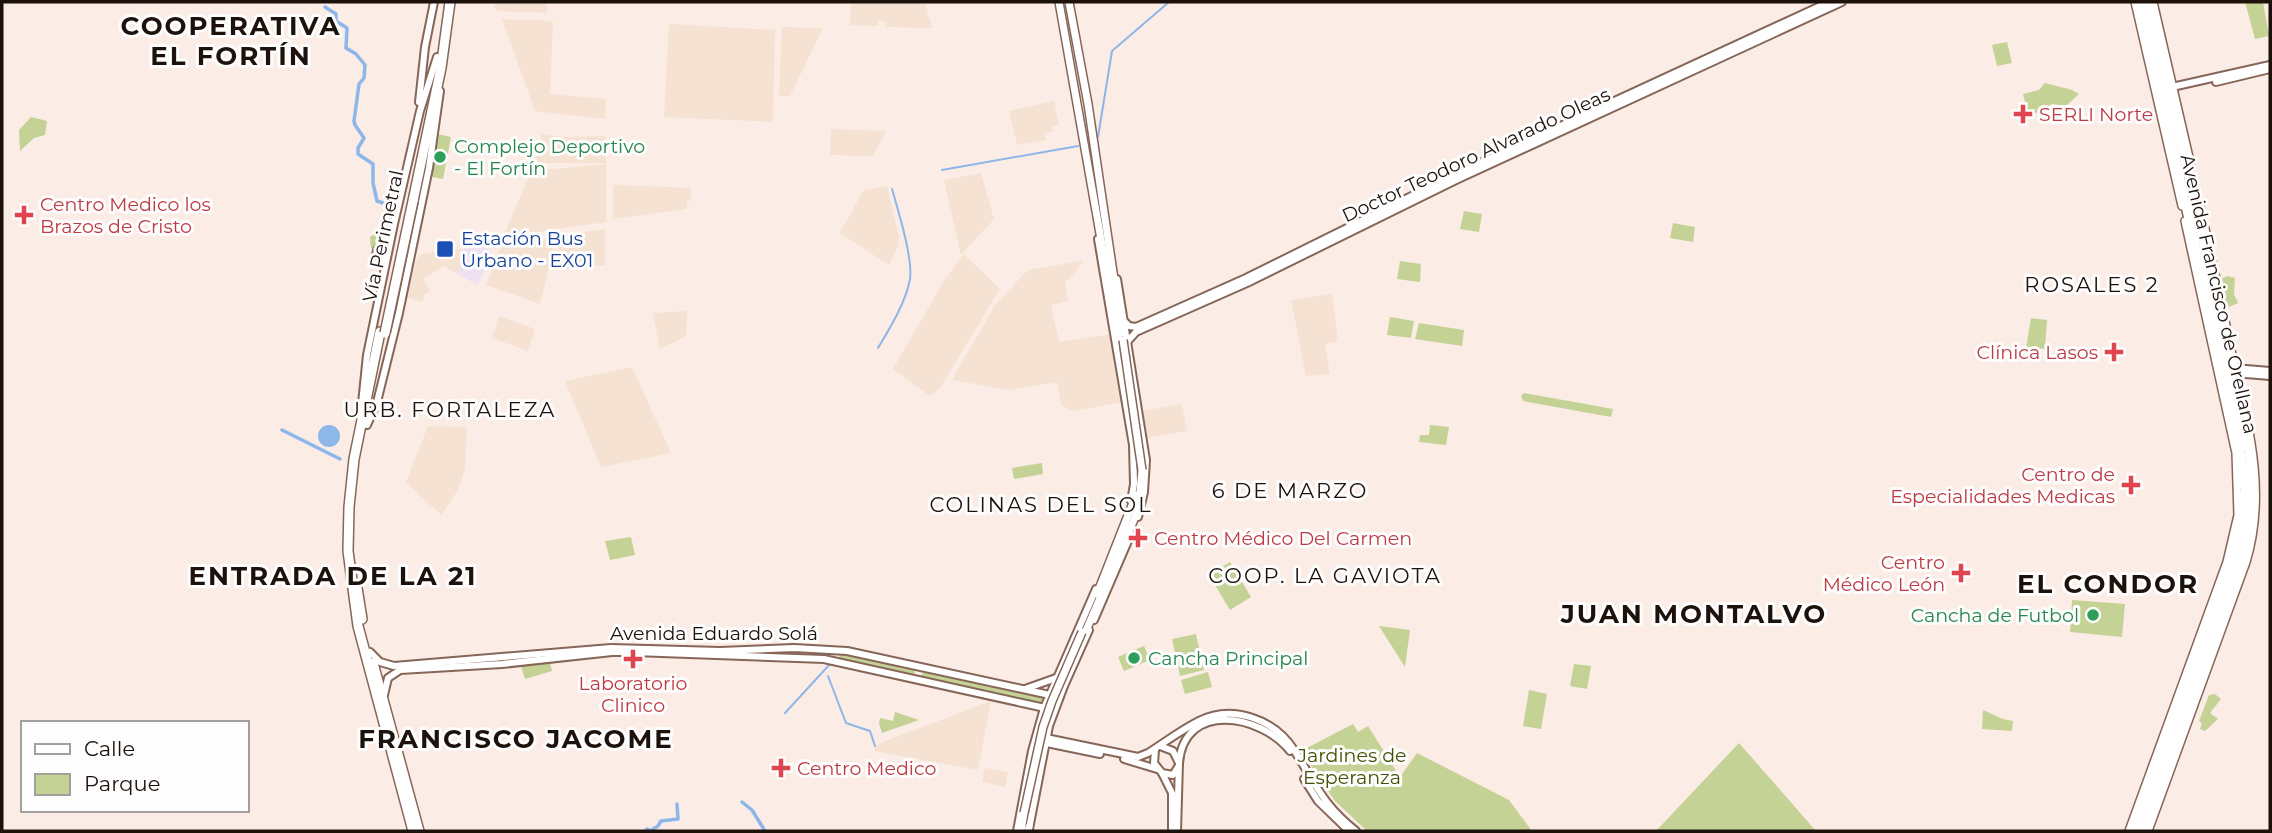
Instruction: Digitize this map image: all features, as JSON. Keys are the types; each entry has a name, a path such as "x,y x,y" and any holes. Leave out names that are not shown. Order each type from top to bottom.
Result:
{"highway":[{"name":"Vía Perimetral","path":"411,201 444,2"},
{"name":"Vía Perimetral","path":"419,831 391,716 383,701 361,611 354,550 356,492 365,423 441,68 450,2"},
{"name":"Avenida Francisco de Orellana","path":"2138,2 2251,469 2251,509 2241,561 2145,831"},
{"name":"Avenida Francisco de Orellana","path":"2135,831 2239,544 2245,490 2227,370 2161,49 2147,2"},
{"path":"2182,129 2182,149"},
{"path":"2174,173 2181,182"},
{"path":"2188,233 2190,223"},
{"name":"Vía Perimetral","path":"365,423 354,459 349,507 348,551 352,591 372,682 412,831"},
{"path":"2243,519 2246,518 2246,539"},
{"path":"2217,590 2229,574"},
{"path":"2226,605 2237,587"},
{"path":"2205,676 2210,647"},
{"path":"407,788 408,767"}],"main road":[{"name":"Vía Perimetral","path":"420,111 421,82 434,2"},
{"path":"1059,2 1114,315"},
{"path":"1069,2 1088,104 1123,341 1141,470 1139,502"},
{"name":"Doctor Teodoro Alvarado Oleas","path":"1124,321 1129,326 1136,327 1215,293 1454,175 1829,2"},
{"name":"Doctor Teodoro Alvarado Oleas","path":"1123,341 1136,332 1247,283 1468,174 1842,2"},
{"name":"Avenida Francisco de Orellana","path":"2138,2 2188,233 2253,452 2257,495 2251,545 2205,676 2145,831"},
{"name":"Avenida Francisco de Orellana","path":"2129,831 2234,540 2239,500 2227,370 2182,129 2161,49 2153,2"},
{"name":"Vía Perimetral","path":"365,423 360,405 367,355 420,111 437,57"},
{"path":"2173,89 2270,67"},
{"name":"Vía Perimetral","path":"365,423 377,402 390,354 431,156 439,107 441,68"},
{"path":"1074,90 1080,93 1085,88"},
{"path":"1076,107 1081,102 1088,104"},
{"path":"1090,175 1088,180 1135,469 1132,499 1091,602 1095,608"},
{"path":"1102,200 1107,215 1124,321 1123,341"},
{"path":"394,224 395,231 403,237 410,236 416,228"},
{"path":"384,274 383,260 377,252 386,243 394,224"},
{"path":"384,274 387,269 396,266 402,268 406,277"},
{"path":"1023,829 1045,728 1083,632 1138,518 1144,492 1146,460 1136,393 1130,358 1109,304 1110,290"},
{"path":"2227,370 2270,370"},
{"path":"2227,370 2270,376"},
{"path":"1124,394 1130,396 1136,393"},
{"path":"1129,420 1134,417 1140,419"},
{"path":"1023,829 1054,710 1135,501 1141,470"},
{"path":"1023,829 1031,756 1044,708 1057,676 1095,608 1144,492"},
{"name":"Avenida Eduardo Solá","path":"383,701 387,680 395,672 611,648 720,651 794,648 847,651 1059,697"},
{"name":"Avenida Eduardo Solá","path":"370,652 380,662 390,666 615,652 804,658 835,662 1054,710"},
{"path":"1024,690 1057,676 1063,679 1069,675"},
{"path":"1036,736 1045,741 1138,757 1199,721 1214,716 1236,715 1259,720 1285,738 1322,799 1356,831"},
{"path":"1175,831 1180,750 1187,738 1202,725 1226,720 1254,724 1269,731 1286,746 1318,800 1349,831"},
{"path":"1039,723 1046,722 1049,726"},
{"path":"1157,748 1171,749 1179,764"},
{"path":"1157,748 1153,759 1172,793 1175,831"},
{"path":"1096,751 1145,764 1173,775 1179,764"},
{"path":"1031,756 1038,752 1042,757"}],"shaded area":[{"path":"493,2 547,2 547,13 496,11"},
{"path":"851,2 925,2 932,28 886,27 884,21 878,21 878,26 850,25"},
{"path":"502,19 553,21 550,94 606,99 605,119 535,111"},
{"path":"669,24 775,30 773,122 664,117"},
{"path":"782,27 823,28 790,96 779,96"},
{"path":"1054,101 1059,125 1052,126 1053,132 1044,133 1046,140 1017,145 1009,111"},
{"path":"831,129 886,131 873,156 830,155"},
{"path":"542,134 566,137 606,136 606,163 534,163"},
{"path":"606,164 606,222 503,237 531,171"},
{"path":"981,173 994,219 961,255 944,180"},
{"path":"613,185 691,188 691,201 687,201 686,209 613,219"},
{"path":"887,186 899,237 889,265 840,233 863,191"},
{"path":"605,229 605,265 555,269 562,235"},
{"path":"556,238 540,304 486,285 501,246"},
{"path":"461,249 462,267 455,273 444,266 423,279 430,291 424,295 423,302 407,298 414,265 421,254"},
{"path":"461,249 489,249 491,254 478,285 455,273 463,267"},
{"path":"964,254 1000,289 940,388 930,396 893,369 945,279"},
{"path":"1081,261 1083,263 1065,283 1068,301 1051,305 1059,342 1112,334 1123,402 1073,411 1061,405 1057,382 1010,390 952,380 995,305 1028,270"},
{"path":"1332,294 1338,341 1325,344 1330,374 1306,376 1291,300"},
{"path":"687,311 686,336 660,349 653,313"},
{"path":"499,316 535,329 528,351 492,338"},
{"path":"632,367 671,453 601,467 565,381"},
{"path":"1182,404 1187,431 1146,438 1142,411"},
{"path":"428,426 467,427 465,468 458,490 441,515 406,482"},
{"path":"991,701 978,770 874,751 875,745"},
{"path":"985,768 1008,772 1005,787 982,782"}],"green space":[{"path":"2245,2 2263,2 2269,36 2255,39"},
{"path":"2007,42 2012,63 1997,66 1992,45"},
{"path":"2045,83 2079,94 2066,106 2052,104 2029,117 2023,94 2039,90"},
{"path":"31,117 47,121 45,135 34,138 20,151 19,130"},
{"name":"Complejo Deportivo - El Fortín","path":"437,134 451,137 443,179 432,177"},
{"path":"385,207 393,208 388,237 377,248 371,248 370,237 379,228"},
{"path":"1464,211 1482,214 1479,232 1460,229"},
{"path":"1673,223 1695,227 1693,242 1670,238"},
{"path":"1400,261 1421,264 1420,282 1397,279"},
{"path":"2228,276 2235,278 2234,294 2238,303 2224,309 2218,280"},
{"path":"1390,317 1414,321 1411,338 1387,335"},
{"path":"2031,318 2047,320 2045,349 2026,348"},
{"path":"1419,323 1464,330 1462,346 1415,339"},
{"path":"1524,393 1613,409 1611,417 1523,401 1521,396"},
{"path":"1430,425 1449,427 1446,445 1419,442 1420,435 1429,435"},
{"path":"1042,463 1043,474 1014,479 1012,468"},
{"path":"631,537 635,555 610,560 605,541"},
{"path":"1230,562 1251,597 1230,610 1209,575"},
{"path":"2072,600 2125,604 2122,637 2070,632"},
{"path":"1379,626 1410,630 1405,667"},
{"path":"1196,634 1204,670 1180,676 1172,639"},
{"name":"Cancha Principal","path":"1144,646 1150,660 1124,671 1118,657"},
{"path":"842,653 914,668 915,676 838,659"},
{"path":"550,662 552,671 525,679 521,666"},
{"path":"1574,664 1591,666 1587,689 1570,686"},
{"path":"926,671 1045,696 1041,705 921,678"},
{"path":"1208,672 1212,687 1185,694 1181,680"},
{"path":"1529,690 1547,694 1541,729 1523,726"},
{"path":"2215,694 2221,699 2210,713 2218,719 2205,731 2200,729 2202,723 2199,721 2209,695"},
{"path":"1983,710 2013,721 2012,731 1982,729"},
{"path":"895,712 919,720 882,733 880,718 893,721"},
{"name":"Jardines de Esperanza","path":"1353,724 1358,732 1368,726 1400,777 1417,753 1509,800 1532,831 1367,831 1335,801 1301,751"},
{"path":"1739,743 1816,831 1656,831"}],"water":[{"path":"329,425 337,428 340,436 337,444 329,447 321,444 318,436 321,428"}],"waterway":[{"path":"1098,137 1112,51 1169,2"},
{"path":"325,7 336,14 336,21 347,28 346,48 356,54 365,65 364,78 359,84 354,121 364,138 358,148 358,154 373,164 377,201 386,204"},
{"path":"942,170 1078,146"},
{"path":"878,348 901,306 910,279 907,247 892,189"},
{"path":"282,430 340,459"},
{"path":"785,713 830,664"},
{"path":"828,676 846,723 870,731 875,746"},
{"path":"742,802 752,810 765,831"},
{"path":"646,831 658,826 661,821 678,819 677,804"}],"place":[{"name":"SERLI Norte","path":"2023,114"},
{"name":"Complejo Deportivo - El Fortín","path":"440,157"},
{"name":"Centro Medico los Brazos de Cristo","path":"24,215"},
{"name":"Estación Bus Urbano - EX01","path":"445,249"},
{"name":"Clínica Lasos","path":"2114,352"},
{"name":"Centro de Especialidades Medicas","path":"2131,485"},
{"name":"Centro Médico Del Carmen","path":"1138,538"},
{"name":"Centro Médico León","path":"1961,573"},
{"name":"Cancha de Futbol","path":"2093,615"},
{"name":"Cancha Principal","path":"1134,658"},
{"name":"Laboratorio Clinico","path":"633,659"},
{"name":"Centro Medico","path":"781,768"}],"district":[{"name":"COOPERATIVA EL FORTÍN","path":"231,41"},
{"name":"ROSALES 2","path":"2092,284"},
{"name":"URB. FORTALEZA","path":"450,409"},
{"name":"6 DE MARZO","path":"1290,490"},
{"name":"COLINAS DEL SOL","path":"1041,504"},
{"name":"COOP. LA GAVIOTA","path":"1325,575"},
{"name":"ENTRADA DE LA 21","path":"333,576"},
{"name":"EL CONDOR","path":"2108,584"},
{"name":"JUAN MONTALVO","path":"1694,614"},
{"name":"FRANCISCO JACOME","path":"516,739"}]}
